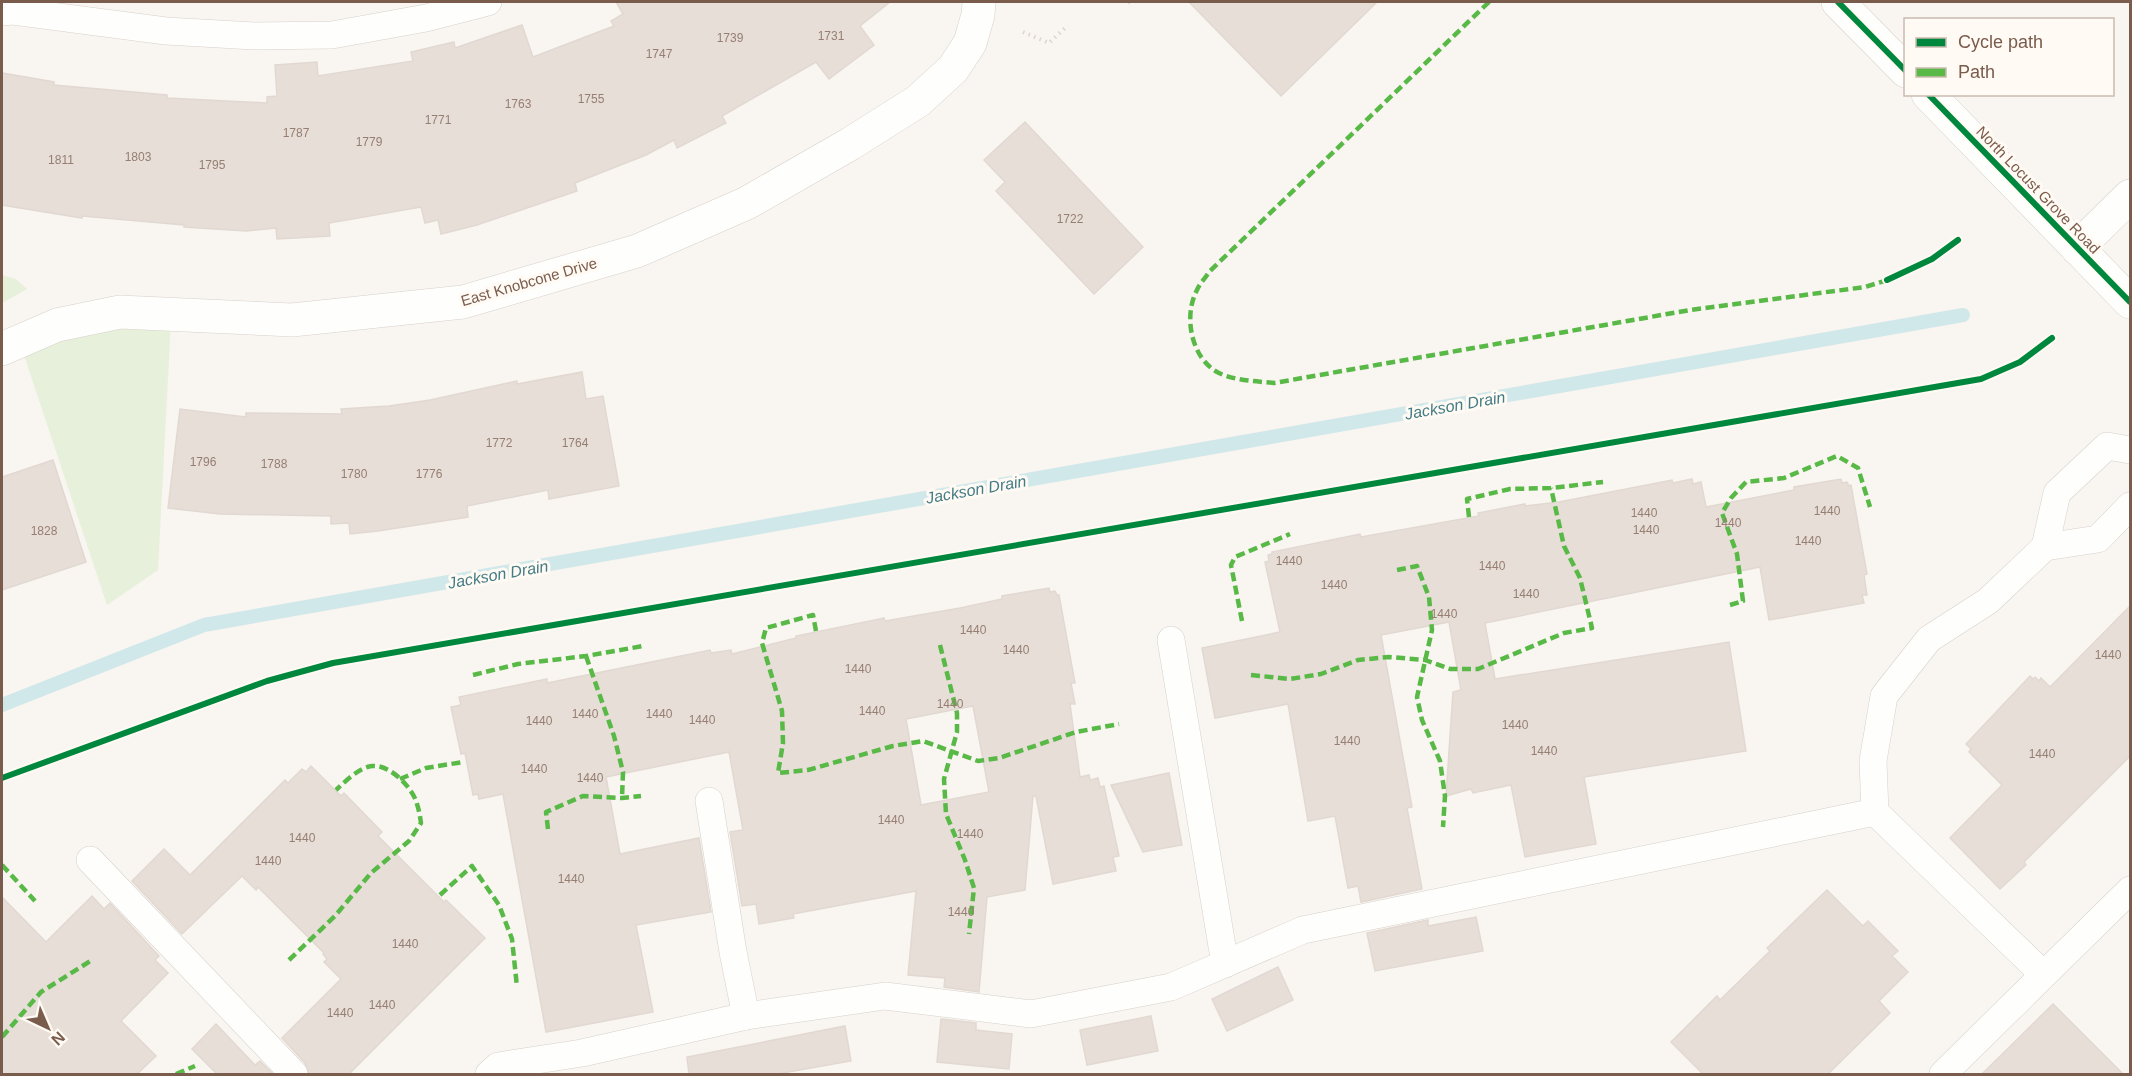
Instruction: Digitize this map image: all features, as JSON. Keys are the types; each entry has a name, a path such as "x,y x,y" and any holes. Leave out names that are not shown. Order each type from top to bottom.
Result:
{"street":[{"path":"1838,2 1904,70"},
{"name":"East Knobcone Drive","path":"2,349 57,325 120,312 292,320 463,303 637,251 747,203 850,144 918,101 953,69 970,44 978,8"},
{"name":"North Locust Grove Road","path":"1930,96 2130,302"},
{"path":"2077,248 2130,196"}],"lane":[{"path":"2,12 13,11 166,31 254,36 332,35 426,18 488,2"},
{"path":"2043,974 1875,812 1873,761 1884,696 1929,639 1988,601 2045,547 2057,493 2107,446 2130,450"},
{"path":"2045,547 2098,539 2130,506"},
{"path":"1171,640 1225,964"},
{"path":"709,801 733,952 746,1016"},
{"path":"489,1074 498,1066 583,1064 746,1016 885,996 1031,1014 1171,987 1303,930 1875,812"},
{"path":"90,860 294,1074"},
{"path":"1943,1074 2130,890"}],"path":[{"path":"1023,32 1049,43 1065,28"}],"green space":[{"path":"2,275 16,279 27,289 2,303"},
{"path":"171,320 158,570 107,605 21,346 57,331"}],"building":[{"path":"616,2 890,2 860,26 874,45 829,79 816,62 722,116 726,123 677,148 674,140 646,155 575,183 577,191 477,225 441,234 438,220 425,223 421,207 329,223 330,236 277,239 276,228 246,231 184,227 184,225 82,216 82,218 2,205 2,73 54,82 54,85 167,95 167,98 267,103 267,97 277,96 275,65 317,62 318,76 413,61 411,52 454,42 455,48 522,25 533,57 614,26 611,21 623,14"},
{"path":"1189,2 1377,2 1281,96"},
{"path":"1025,122 1143,247 1094,294 996,191 1005,182 984,160"},
{"path":"582,372 586,399 603,396 619,486 549,499 548,490 467,506 468,517 350,534 349,523 331,524 331,516 220,514 168,508 180,409 246,417 246,413 342,414 341,409 389,406 430,400 517,381 517,384"},
{"path":"53,460 86,562 2,590 2,477"},
{"path":"1692,479 1693,484 1701,482 1706,507 1794,490 1794,487 1841,479 1842,483 1847,482 1849,486 1851,485 1867,574 1864,575 1867,595 1862,595 1864,603 1769,620 1760,567 1485,623 1495,679 1729,642 1746,751 1584,777 1596,844 1525,857 1511,785 1473,793 1471,789 1446,796 1453,692 1461,690 1449,622 1381,635 1412,807 1407,808 1422,889 1361,902 1358,886 1348,888 1335,816 1308,821 1288,704 1215,718 1202,648 1280,632 1265,562 1269,561 1268,555 1272,552 1360,534 1361,537 1479,516 1478,513 1525,504 1525,506 1559,502 1672,480 1673,483"},
{"path":"1049,588 1050,592 1055,591 1059,595 1075,683 1071,683 1075,704 1070,704 1080,777 1089,775 1090,780 1098,778 1100,787 1104,786 1119,856 1113,857 1116,871 1053,884 1036,796 1033,796 1025,890 987,897 979,992 944,987 945,978 908,975 916,891 793,914 794,918 759,924 756,904 742,906 730,832 743,830 729,752 606,777 620,854 699,838 711,912 636,925 653,1012 546,1032 503,794 479,799 478,794 473,795 465,753 461,754 451,707 461,705 459,697 547,679 547,683 710,650 711,653 731,650 732,654 796,638 796,636 884,618 885,621 960,608 1002,599 1002,596","holes":["973,706 989,792 921,805 906,719"]},
{"path":"2130,606 2130,756 2024,862 2026,865 2000,889 1950,838 2002,785 1969,752 1971,749 1966,744 2030,676 2039,681 2041,678 2050,687"},
{"path":"311,766 341,796 344,793 382,832 378,836 444,902 446,900 485,938 349,1074 309,1074 305,1063 282,1038 341,979 324,962 327,959 324,953 258,887 256,890 242,876 182,934 132,881 164,849 190,875 285,780 288,783 302,769 306,772"},
{"path":"1169,773 1182,845 1143,852 1111,785"},
{"path":"1827,890 1863,926 1868,921 1898,951 1892,956 1908,972 1879,1001 1890,1013 1828,1074 1703,1074 1671,1042 1717,996 1720,1000 1770,951 1767,948"},
{"path":"92,896 104,909 110,903 159,956 155,960 168,973 121,1021 156,1056 137,1074 2,1074 2,897 46,942"},
{"path":"1476,917 1483,951 1375,971 1367,933 1428,920 1428,926"},
{"path":"1278,967 1293,1000 1227,1031 1212,999"},
{"path":"2053,1004 2123,1074 1982,1074"},
{"path":"1151,1016 1158,1051 1087,1065 1080,1030"},
{"path":"941,1019 976,1023 976,1030 1012,1034 1009,1069 937,1062"},
{"path":"216,1024 255,1065 260,1061 273,1074 217,1074 192,1049"},
{"path":"845,1026 851,1061 777,1074 689,1074 687,1057"}],"waterway":[{"name":"Jackson Drain","path":"2,705 204,625 1963,315"}],"marked path":[{"path":"1489,2 1210,271 1198,287 1193,300 1190,324 1196,347 1209,366 1232,378 1274,383 1690,310 1865,287 1891,279"},
{"path":"1730,605 1743,601 1737,554 1722,513 1731,498 1746,482 1784,478 1837,456 1858,468 1870,507"},
{"path":"1469,517 1467,499 1510,489 1551,488 1603,482"},
{"path":"1251,675 1290,679 1321,674 1358,660 1389,657 1425,660 1450,669 1478,669 1564,633 1592,628 1580,578 1564,546 1551,488"},
{"path":"1242,621 1231,565 1235,557 1290,534"},
{"path":"1397,570 1417,566 1429,597 1432,630 1417,697 1422,720 1440,761 1445,796 1443,827"},
{"path":"816,631 813,615 766,628 762,643 782,711 783,743 778,773 808,770 893,746 923,741 978,761 999,758 1076,732 1119,724"},
{"path":"940,645 957,713 957,732 944,779 946,814 974,888 969,934"},
{"path":"473,675 518,664 643,646"},
{"path":"586,656 614,736 623,772 622,798"},
{"path":"400,779 426,768 463,762"},
{"path":"289,960 335,916 371,873 409,841 421,823 415,798 406,784 393,773 379,766 362,769 336,790"},
{"path":"548,829 546,812 583,796 622,798 641,796"},
{"path":"2,865 35,901"},
{"path":"440,895 472,866 499,905 512,939 517,987"},
{"path":"2,1037 41,992 92,960"},
{"path":"176,1074 195,1066"}],"cycle path":[{"path":"1838,2 1904,69"},
{"path":"1930,96 2130,302"},
{"path":"1887,280 1932,259 1958,240"},
{"path":"2,778 267,681 333,663 1981,379 2020,362 2052,338"}]}
